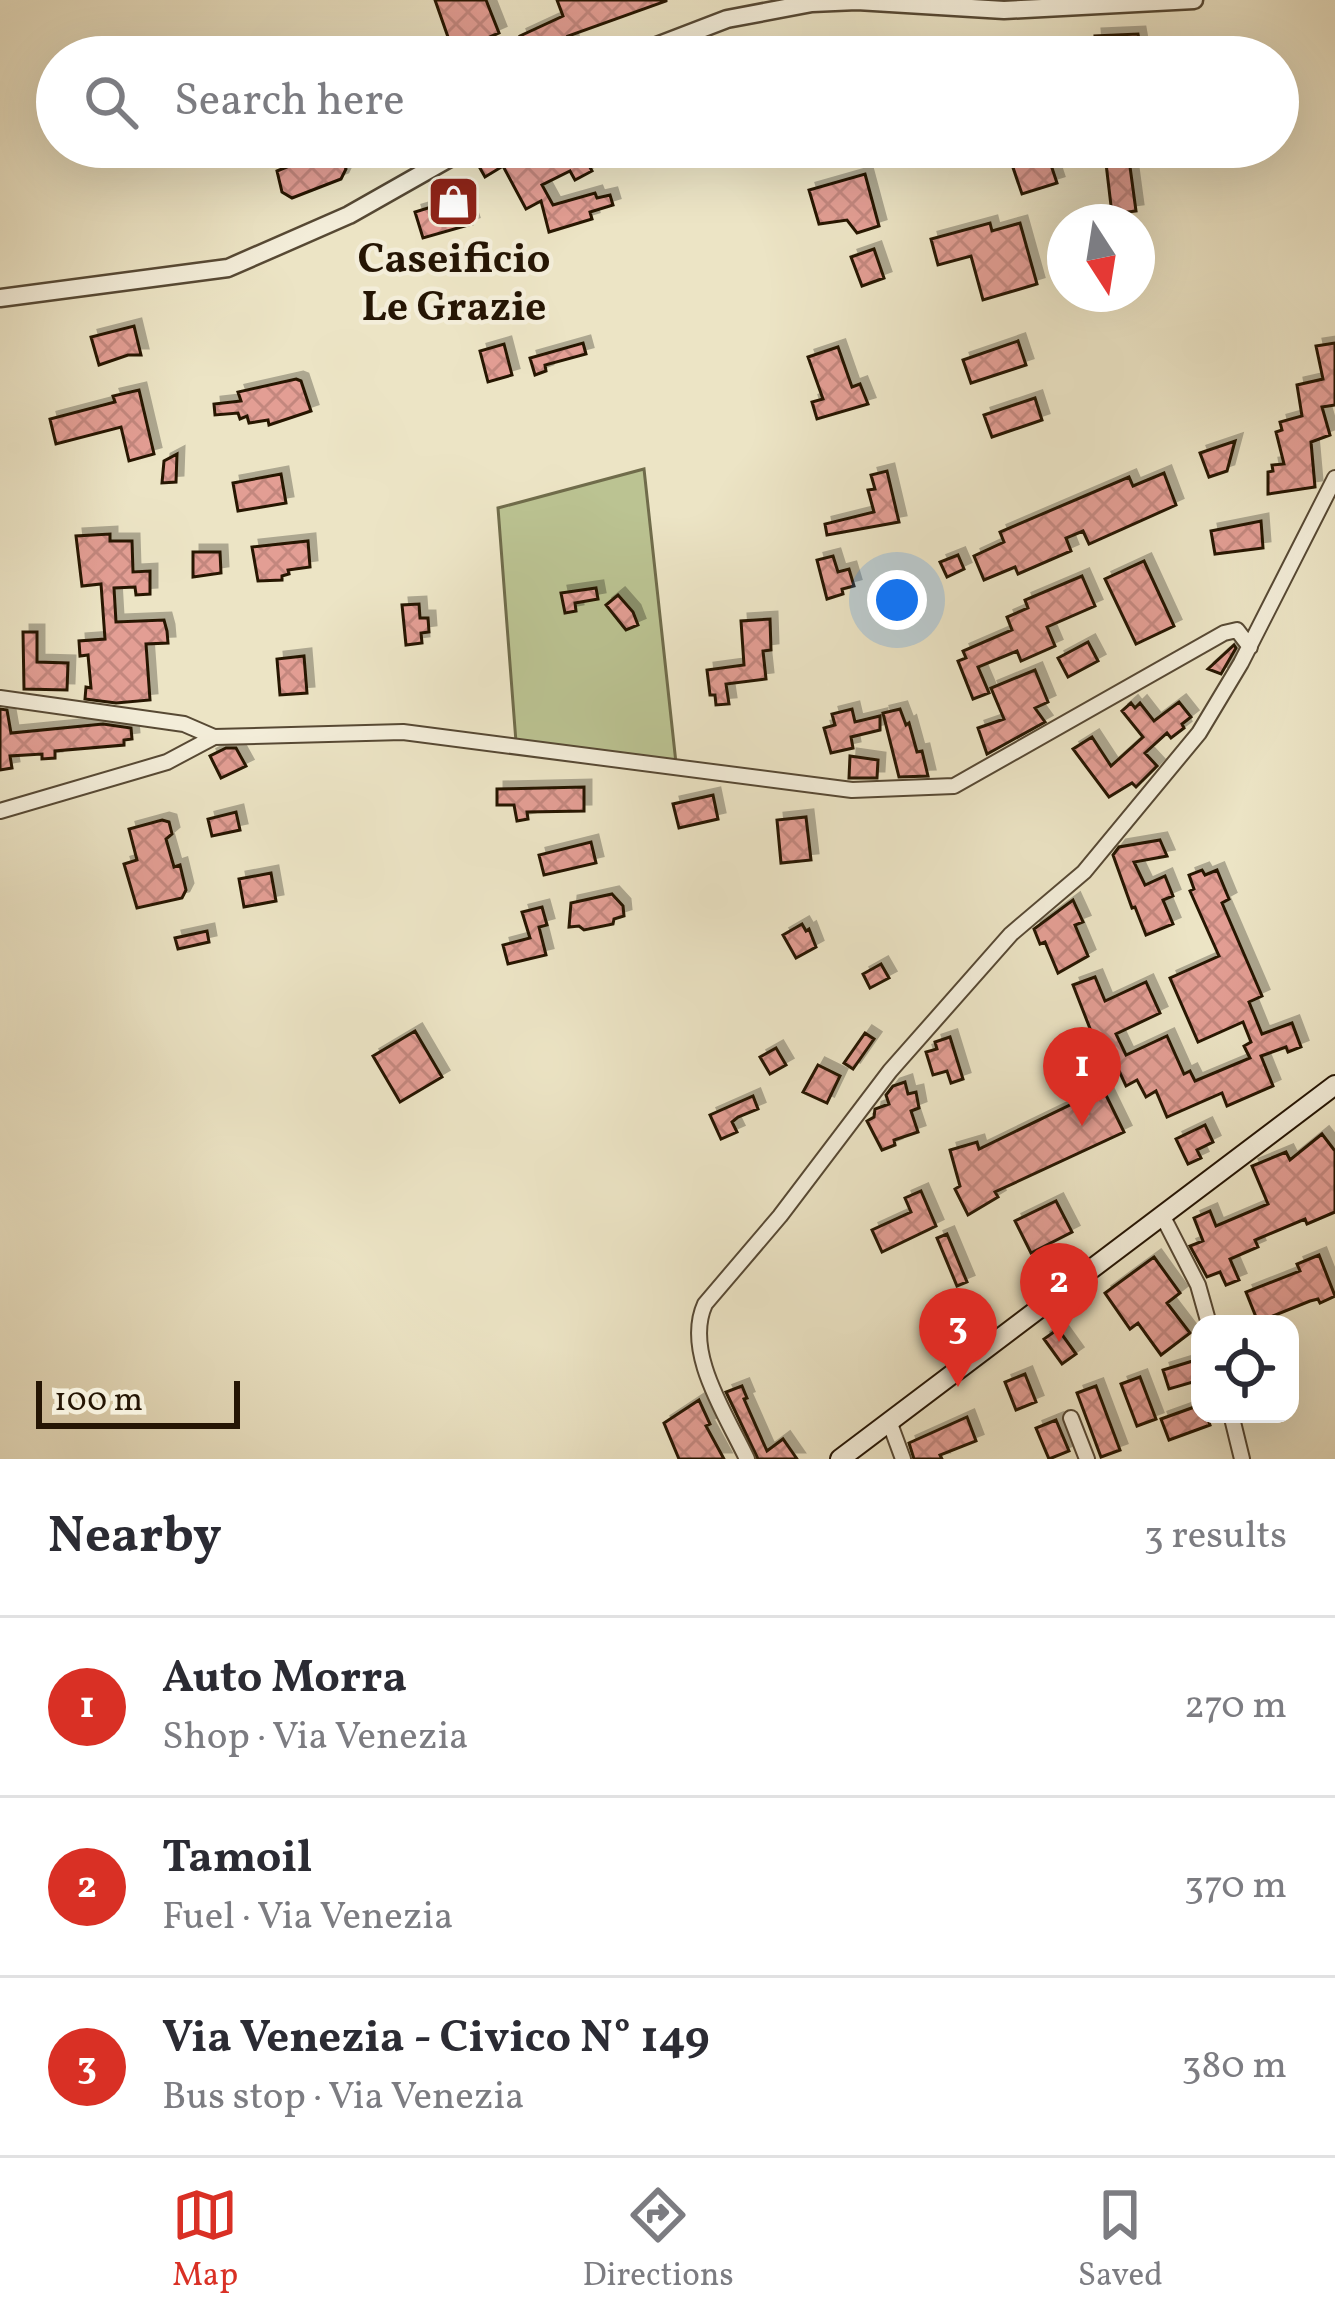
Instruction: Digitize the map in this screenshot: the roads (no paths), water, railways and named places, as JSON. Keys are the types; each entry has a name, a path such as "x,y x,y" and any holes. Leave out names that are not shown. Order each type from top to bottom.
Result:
{"main road":[{"path":"840,1459 1335,1085"}],"street":[{"path":"680,36 712,23 803,4 1194,0"},
{"path":"0,298 229,268 349,215 432,168"},
{"path":"747,1459 719,1399 697,1334 705,1304 780,1216 890,1071 1011,934 1084,872 1199,733 1250,647 1335,478"},
{"path":"0,698 184,724 214,737 403,732 852,790 954,786 1224,633 1237,630 1250,647"},
{"path":"0,811 167,762 214,737"},
{"path":"1162,1215 1198,1285 1206,1315"},
{"path":"1071,1418 1088,1459"},
{"path":"889,1421 903,1459"},
{"path":"1233,1423 1242,1459"}],"place":[{"name":"Caseificio Le Grazie","path":"454,202"},
{"name":"Auto Morra","path":"1082,1126"},
{"name":"Tamoil","path":"1059,1342"},
{"name":"Via Venezia - Civico N° 149","path":"958,1387"}]}
